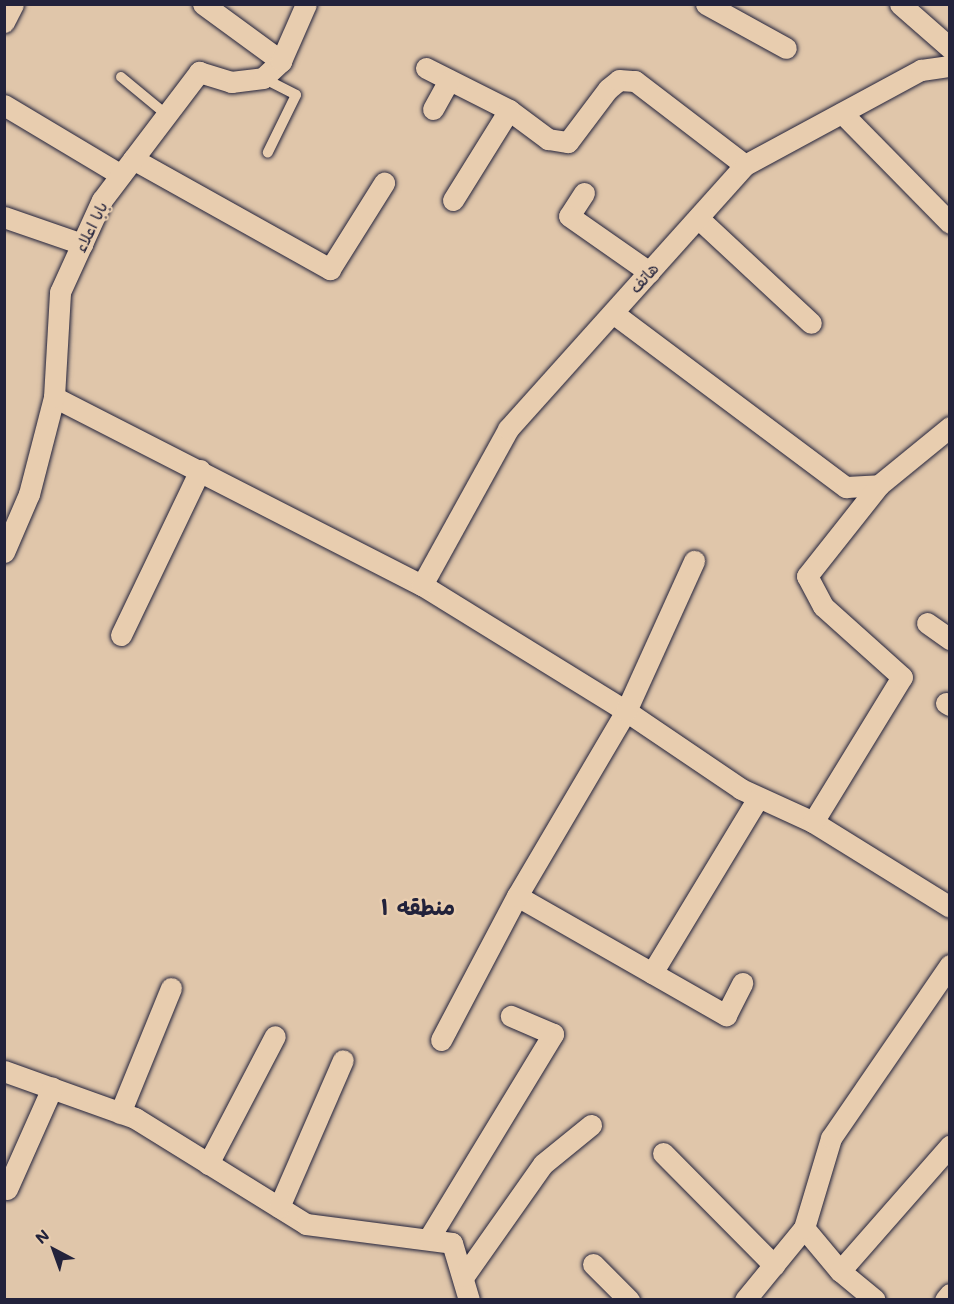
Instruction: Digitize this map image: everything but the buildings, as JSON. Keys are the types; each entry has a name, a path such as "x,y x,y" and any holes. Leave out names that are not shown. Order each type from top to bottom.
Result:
{"street":[{"path":"4,22 13,4"},
{"path":"202,4 281,61"},
{"path":"263,78 281,61 306,4"},
{"path":"706,4 786,48"},
{"path":"900,4 950,48"},
{"name":"هاتف","path":"422,585 508,429 745,165 921,70 950,66"},
{"path":"426,68 509,110 548,139 568,142 608,88 619,80 635,81 745,165"},
{"name":"بابا اعلاء","path":"4,552 29,494 54,397 60,292 82,244 127,167 199,72 231,82 263,78"},
{"path":"433,109 449,80"},
{"path":"4,105 330,269 384,183"},
{"path":"453,200 509,110"},
{"path":"842,113 950,223"},
{"path":"584,194 569,216 649,272"},
{"path":"4,217 82,244"},
{"path":"698,218 811,323"},
{"path":"613,313 846,487 879,485"},
{"path":"54,397 422,585 626,711 758,798 813,822 950,907"},
{"path":"813,822 902,677 823,606 807,576 879,485 950,427"},
{"path":"121,635 200,470"},
{"path":"441,1040 517,896 626,711 694,561"},
{"path":"927,623 950,639"},
{"path":"652,973 758,798"},
{"path":"517,896 726,1015 742,983"},
{"path":"745,1299 804,1228 831,1138 950,965"},
{"path":"120,1113 171,988"},
{"path":"429,1238 554,1034 511,1016"},
{"path":"208,1164 275,1036"},
{"path":"279,1208 343,1060"},
{"path":"4,1071 120,1113 306,1224 429,1238 452,1243 464,1276 469,1299"},
{"path":"7,1189 52,1088"},
{"path":"464,1276 543,1164 591,1125"},
{"path":"840,1271 950,1146"},
{"path":"663,1153 774,1265"},
{"path":"804,1228 840,1271 875,1299"},
{"path":"593,1264 629,1299"},
{"path":"945,1299 950,1294"}],"lane":[{"path":"120,77 167,115"},
{"path":"263,78 296,95 268,152"}],"district":[{"name":"منطقه ۱","path":"418,907"}]}
